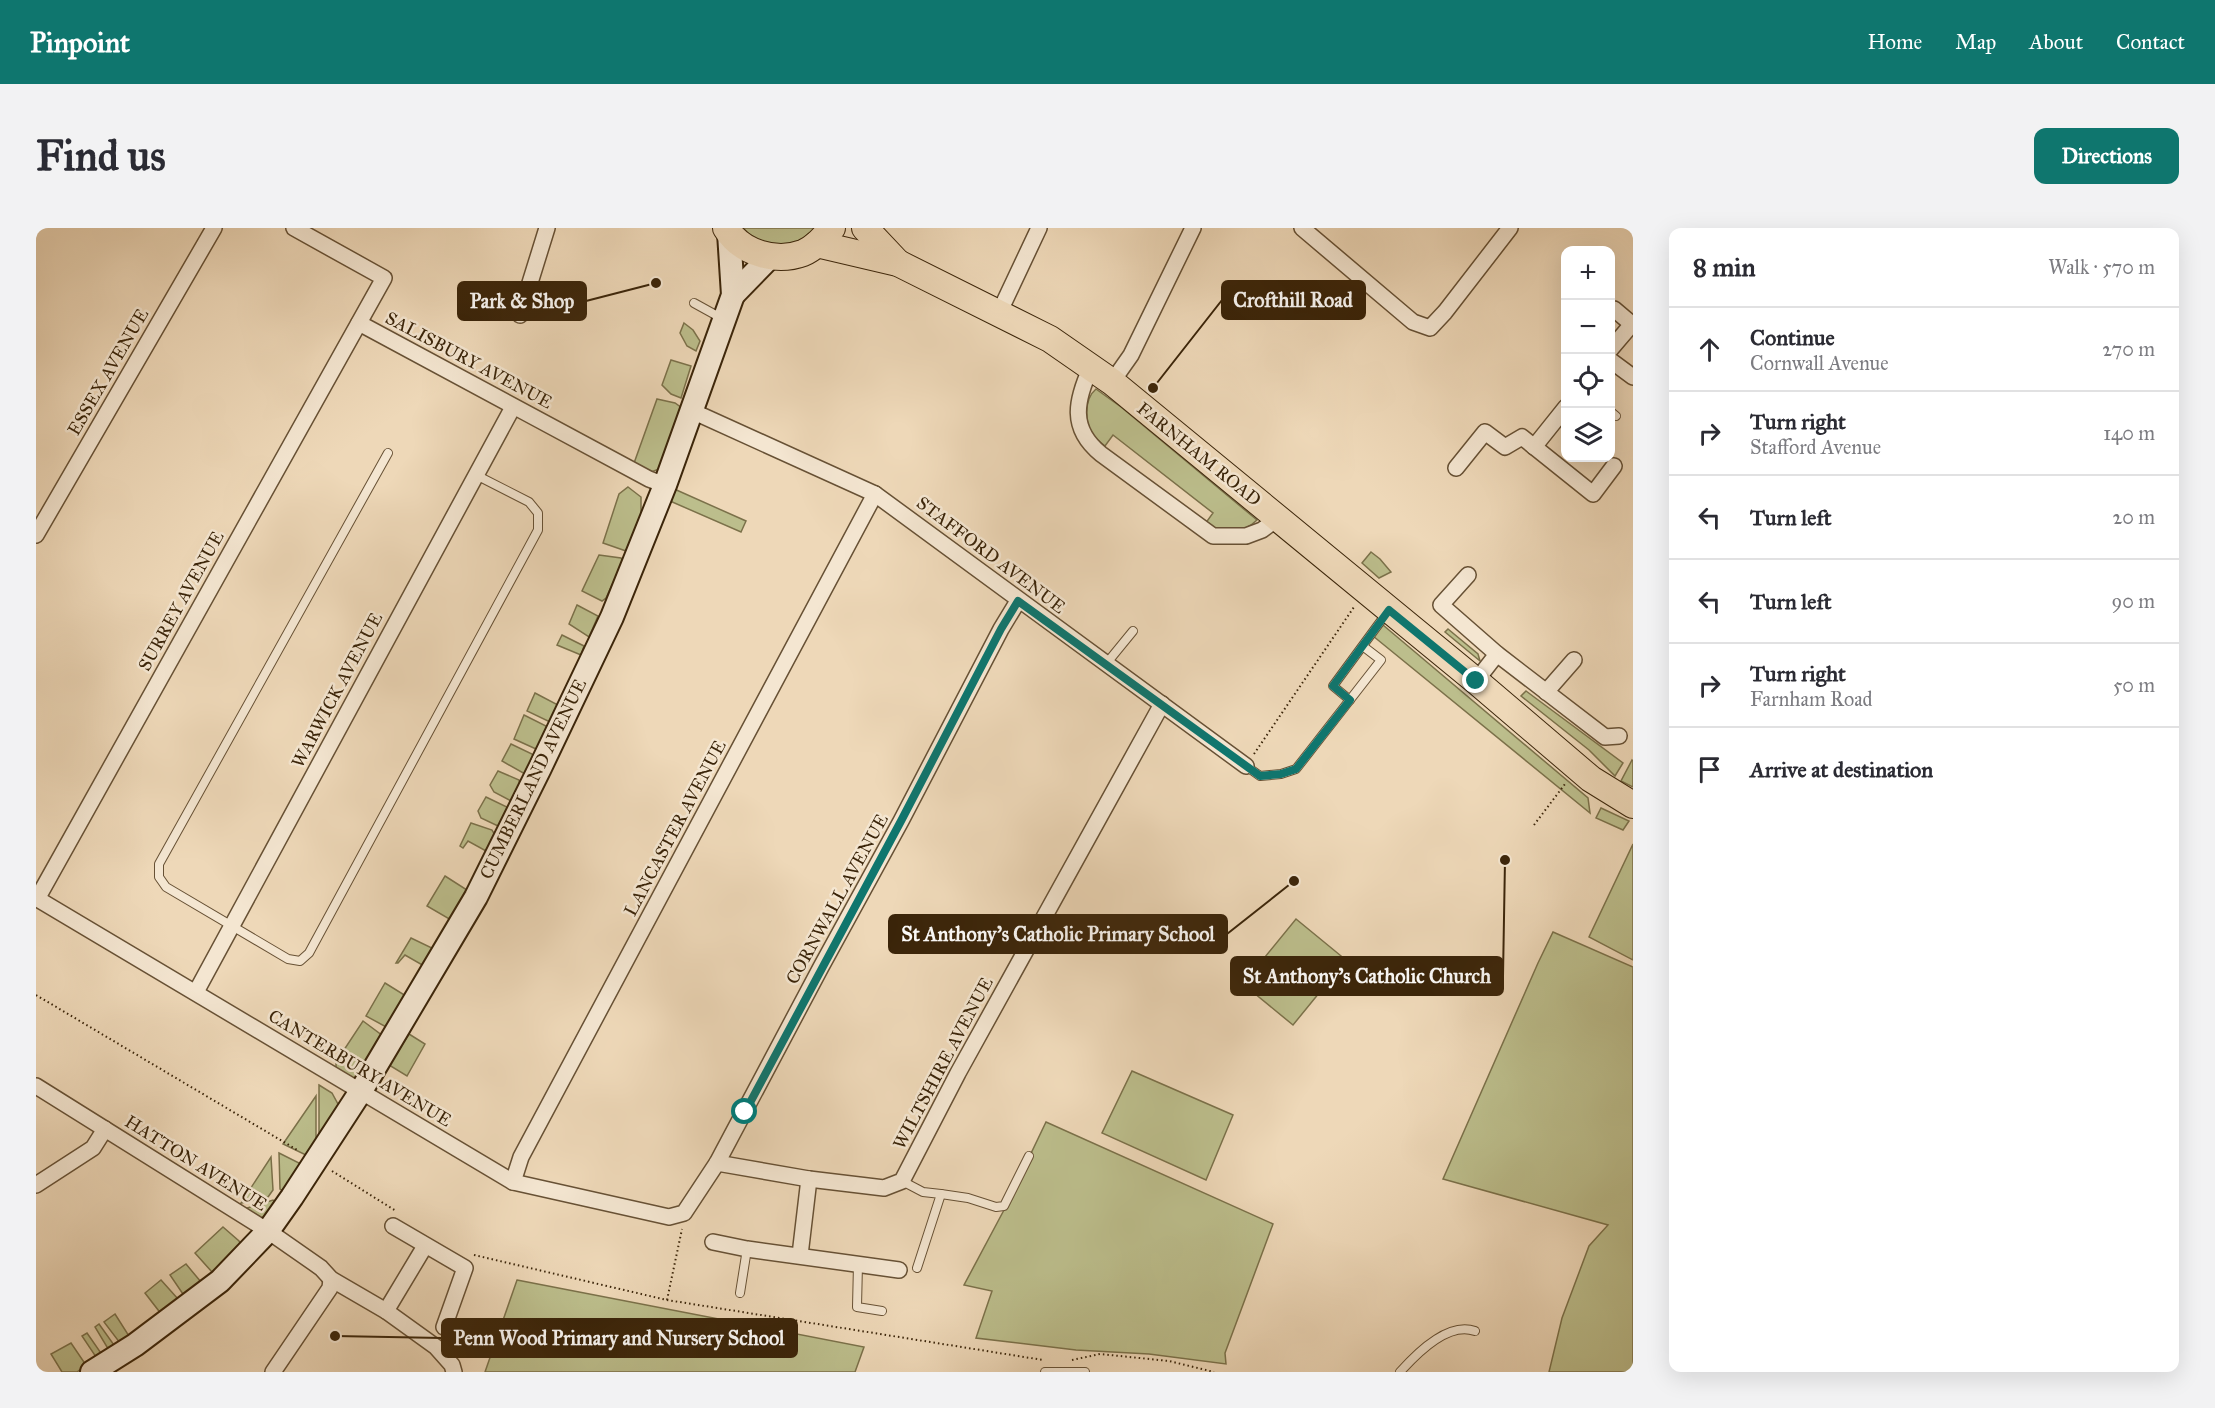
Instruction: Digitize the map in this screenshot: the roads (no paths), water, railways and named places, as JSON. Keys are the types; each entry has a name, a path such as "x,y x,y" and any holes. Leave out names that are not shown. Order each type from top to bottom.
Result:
{"main road":[{"name":"FARNHAM ROAD","path":"865,228 898,263"},
{"name":"FARNHAM ROAD","path":"728,230 747,249 770,257 787,257 803,253 825,236 898,263 1050,339 1101,374 1476,681 1591,779 1633,805"}],"street":[{"name":"ESSEX AVENUE","path":"36,535 214,228"},
{"name":"SALISBURY AVENUE","path":"294,228 384,278 359,323 513,407 649,479 665,485"},
{"path":"520,315 547,228"},
{"path":"999,313 1039,228"},
{"path":"1193,228 1131,355 1101,374 1080,392 1079,420 1087,440 1101,454 1213,536 1246,536 1262,531 1278,518"},
{"path":"1302,228 1413,322 1430,328 1510,228"},
{"name":"CUMBERLAND AVENUE","path":"92,1372 135,1345 220,1281 268,1231 361,1091 481,887 612,617 665,485 733,294 728,230"},
{"name":"CUMBERLAND AVENUE","path":"733,294 770,257"},
{"path":"1615,310 1633,324 1615,345"},
{"name":"SURREY AVENUE","path":"37,898 359,323"},
{"path":"1615,363 1633,377"},
{"name":"WARWICK AVENUE","path":"196,992 513,407"},
{"path":"1534,447 1565,408"},
{"name":"STAFFORD AVENUE","path":"692,411 875,494 1246,766"},
{"path":"1456,468 1485,432 1505,447 1522,436 1593,494 1614,466"},
{"name":"LANCASTER AVENUE","path":"513,1182 527,1147 875,494"},
{"path":"1468,575 1441,605 1497,654 1605,737 1619,736"},
{"name":"CORNWALL AVENUE","path":"684,1213 717,1164 1018,601"},
{"path":"1476,681 1497,654"},
{"path":"1546,692 1574,660"},
{"name":"WILTSHIRE AVENUE","path":"902,1181 958,1073 1162,704"},
{"name":"CANTERBURY AVENUE","path":"37,898 513,1182 669,1217 684,1213"},
{"name":"HATTON AVENUE","path":"36,1086 268,1231 321,1268 331,1279 386,1311 436,1347 452,1365 454,1372"},
{"path":"36,1185 93,1148 105,1129"},
{"path":"717,1164 884,1188 902,1181"},
{"path":"800,1255 809,1179"},
{"path":"397,1220 425,1246 465,1268 444,1327"},
{"path":"713,1242 747,1249 899,1270"},
{"path":"386,1311 425,1246"},
{"path":"273,1372 330,1288 331,1279"}],"lane":[{"path":"693,303 724,319"},
{"path":"388,453 159,864 159,877 166,887 288,958 300,961 309,953 538,530 538,513 529,502 476,475"},
{"path":"1350,700 1333,686 1389,610"},
{"path":"1106,664 1133,631"},
{"path":"1246,766 1260,776 1281,774 1296,769 1381,660 1364,646"},
{"path":"902,1181 922,1192 968,1198 996,1207 1004,1206 1029,1156"},
{"path":"917,1268 941,1194"},
{"path":"740,1293 747,1249"},
{"path":"858,1264 857,1307 882,1311"},
{"path":"1400,1372 1431,1342 1461,1329 1475,1331"},
{"path":"1045,1372 1085,1372"}],"place":[{"name":"Park & Shop","path":"656,283"},
{"name":"Crofthill Road","path":"1153,388"},
{"name":"St Anthony's Catholic Church","path":"1505,860"},
{"name":"St Anthony's Catholic Primary School","path":"1294,881"},
{"name":"Penn Wood Primary and Nursery School","path":"335,1336"}]}
